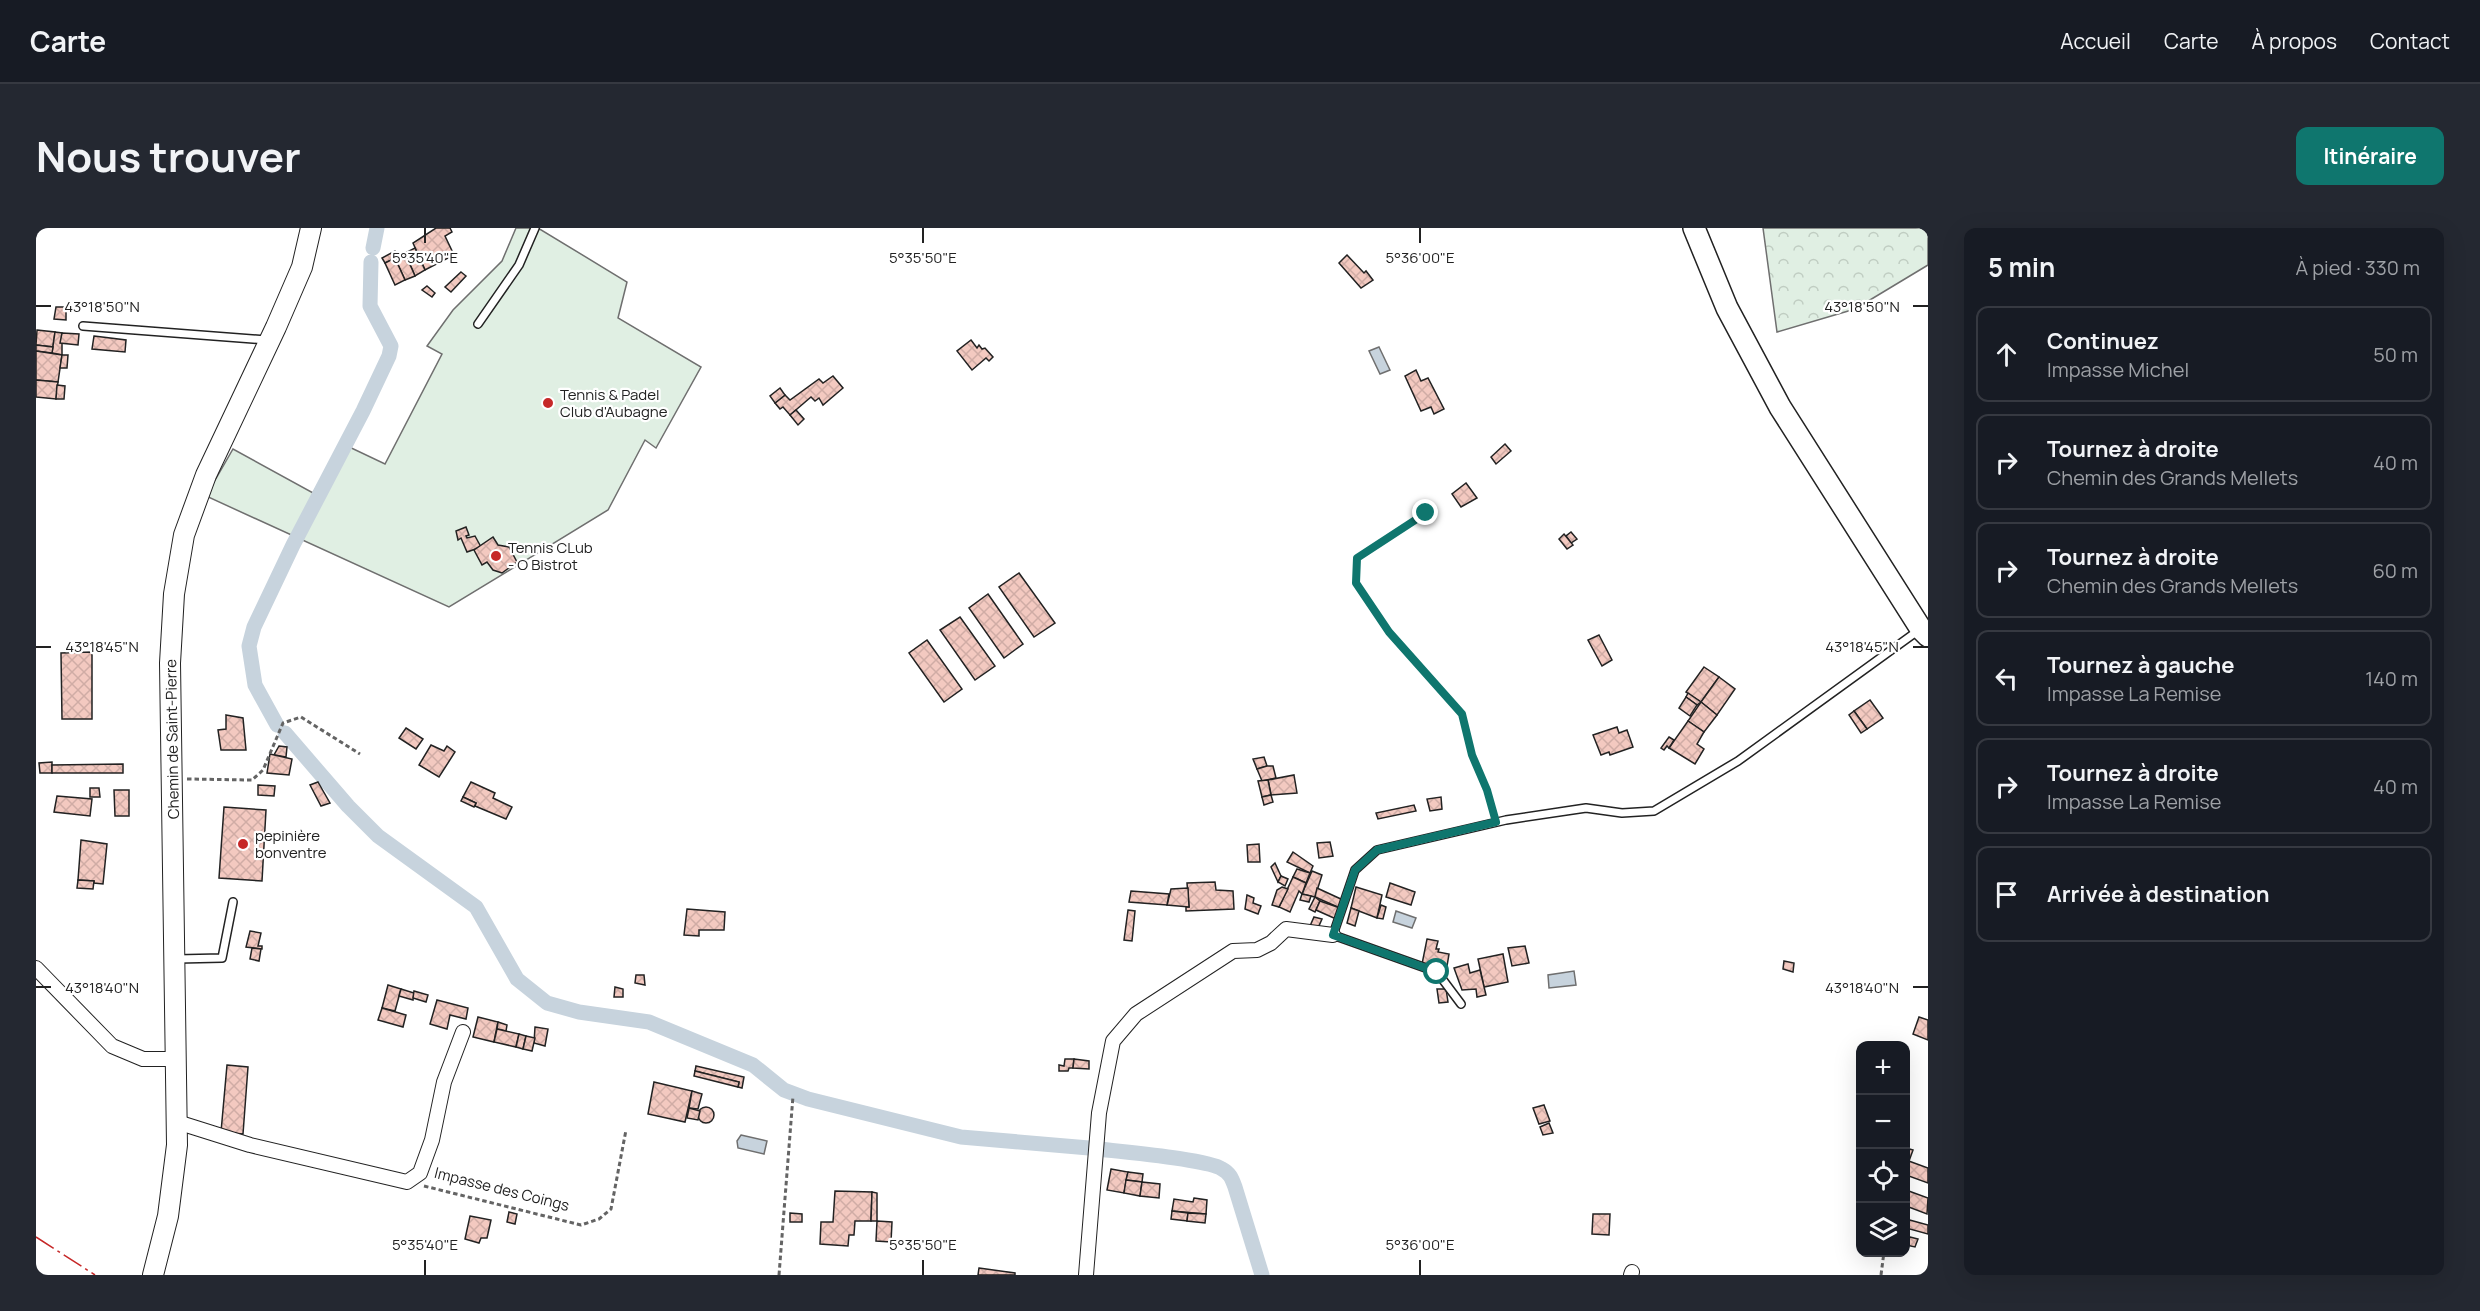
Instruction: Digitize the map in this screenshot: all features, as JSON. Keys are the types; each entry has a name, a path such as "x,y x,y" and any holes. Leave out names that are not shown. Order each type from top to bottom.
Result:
{"main road":[{"name":"Chemin de Saint-Pierre","path":"153,1275 168,1216 177,1122 170,663 174,594 184,535 206,475 302,267 311,228"},
{"path":"1694,228 1727,308 1780,407 1925,632"}],"street":[{"path":"1086,1275 1099,1113 1113,1041 1137,1014 1233,951 1257,950 1271,943 1286,928 1333,935"},
{"path":"36,968 112,1047 143,1059 177,1059"},
{"name":"Impasse des Coings","path":"407,1182 420,1173 432,1140 444,1082 463,1032"},
{"path":"177,1122 249,1145 407,1182"}],"lane":[{"path":"478,324 519,265 535,228"},
{"path":"83,326 270,340"},
{"path":"1461,1004 1437,972 1333,935 1355,870 1377,850 1496,822 1586,808 1622,813 1654,811 1738,761 1925,632"},
{"path":"175,959 222,958 233,902"}],"path":[{"path":"1426,513 1357,558 1356,583 1389,632 1462,714 1472,755 1487,790 1496,822"},
{"path":"172,779 252,780 263,770 283,723 301,717 360,754"},
{"path":"779,1275 793,1096"},
{"name":"Impasse des Coings","path":"407,1182 581,1226 598,1219 611,1209 626,1130"},
{"path":"1881,1275 1883,1257"}],"green space":[{"name":"Tennis & Padel Club d'Aubagne","path":"516,228 538,228 627,282 618,318 701,367 656,448 645,440 608,510 449,607 206,496 233,449 313,493 343,444 385,464 442,354 427,346 453,310 502,261"},
{"path":"1763,228 1928,228 1928,265 1855,309 1777,332"}],"shaded area":[{"path":"1379,347 1390,370 1380,374 1369,351"},
{"path":"1396,911 1416,918 1412,928 1393,922"},
{"path":"1574,971 1576,985 1549,988 1548,975"},
{"path":"741,1135 767,1141 764,1154 738,1148 737,1141"}],"building":[{"path":"436,228 450,228 452,232 445,236 454,255 425,270 413,243"},
{"path":"415,248 425,270 415,276 405,253"},
{"path":"395,251 398,257 385,263 382,258"},
{"path":"405,253 415,276 405,280 395,258"},
{"path":"1347,255 1373,280 1361,288 1339,263"},
{"path":"395,258 405,280 395,285 385,263"},
{"path":"461,272 466,276 451,292 445,287"},
{"path":"427,286 435,293 432,297 422,290"},
{"path":"56,307 66,307 66,320 54,319"},
{"path":"37,330 55,332 53,347 36,345"},
{"path":"55,332 62,333 62,355 52,353"},
{"path":"62,333 79,334 78,345 60,343"},
{"path":"94,336 126,340 125,352 92,349"},
{"path":"971,340 977,348 979,345 982,349 985,348 993,357 989,361 986,358 972,370 957,351"},
{"path":"36,345 53,347 52,353 36,351"},
{"path":"36,351 62,355 58,382 36,380"},
{"path":"62,355 68,355 67,368 60,368"},
{"path":"1416,370 1421,381 1428,378 1444,409 1434,414 1431,407 1421,411 1405,376"},
{"path":"833,376 843,388 823,405 819,398 815,401 811,397 790,415 783,407 780,409 775,403 785,395 790,400 819,379 823,383"},
{"path":"36,380 58,382 56,399 36,397"},
{"path":"57,385 65,386 64,399 56,399"},
{"path":"780,388 785,395 775,403 770,396"},
{"path":"796,410 804,419 798,425 790,415"},
{"path":"1505,444 1511,451 1496,464 1491,457"},
{"path":"1466,483 1477,498 1461,507 1452,494"},
{"path":"466,527 469,535 466,536 467,538 475,536 481,547 467,552 461,538 458,540 456,531"},
{"path":"1571,532 1577,539 1571,543 1566,536"},
{"path":"1564,534 1573,545 1567,549 1559,539"},
{"name":"Tennis CLub - O Bistrot","path":"493,537 498,545 509,547 517,562 502,573 493,570 487,562 482,565 474,550"},
{"path":"1019,573 1055,623 1034,637 999,587"},
{"path":"988,594 1023,644 1004,658 969,608"},
{"path":"960,617 995,666 975,680 940,630"},
{"path":"1599,635 1612,660 1602,666 1588,640"},
{"path":"927,640 962,689 944,702 909,653"},
{"path":"92,652 92,719 62,719 61,653"},
{"path":"1704,667 1719,677 1701,702 1686,692"},
{"path":"1719,677 1735,689 1717,715 1701,702"},
{"path":"1688,693 1701,702 1697,705 1686,697"},
{"path":"1686,697 1697,705 1690,716 1679,708"},
{"path":"1870,700 1883,718 1867,729 1854,711"},
{"path":"1701,702 1717,715 1704,732 1688,721"},
{"path":"1854,711 1867,729 1861,733 1849,715"},
{"path":"226,715 243,718 246,750 221,750 218,730 226,729"},
{"path":"1688,721 1704,732 1697,744 1704,749 1695,764 1669,748"},
{"path":"1617,727 1619,733 1627,730 1633,747 1610,755 1609,752 1601,755 1593,735"},
{"path":"406,728 423,739 416,749 399,738"},
{"path":"1669,737 1674,740 1669,748 1667,746 1664,750 1661,748"},
{"path":"431,745 444,751 447,746 455,752 439,777 419,765"},
{"path":"279,746 287,747 286,757 274,755"},
{"path":"270,754 292,759 289,775 267,773"},
{"path":"1264,757 1267,766 1257,769 1253,759"},
{"path":"52,762 52,773 40,773 39,763"},
{"path":"123,764 123,773 52,773 52,765"},
{"path":"1273,766 1276,778 1262,781 1257,769"},
{"path":"1294,775 1297,793 1271,795 1268,780"},
{"path":"1268,780 1271,795 1262,797 1258,781"},
{"path":"318,782 330,803 321,806 310,785"},
{"path":"471,782 495,793 493,798 512,807 506,819 475,806 476,803 463,797"},
{"path":"258,785 275,786 274,796 258,795"},
{"path":"90,788 99,788 100,797 90,797"},
{"path":"114,790 129,790 129,816 115,816"},
{"path":"1271,795 1273,802 1264,805 1262,797"},
{"path":"57,796 92,799 90,816 54,812"},
{"path":"463,797 476,803 474,807 461,801"},
{"path":"1441,797 1442,809 1430,811 1427,799"},
{"path":"1414,805 1416,811 1378,819 1376,813"},
{"name":"pepinière bonventre","path":"224,807 266,810 262,881 219,878"},
{"path":"81,840 107,844 103,884 78,880"},
{"path":"1330,842 1333,856 1319,858 1317,843"},
{"path":"1259,844 1260,862 1248,862 1247,845"},
{"path":"1293,852 1313,866 1310,873 1287,862"},
{"path":"1275,863 1281,876 1278,882 1271,867"},
{"path":"1297,869 1310,873 1306,883 1293,877"},
{"path":"1312,871 1322,875 1315,897 1302,894"},
{"path":"1281,876 1288,879 1285,886 1278,882"},
{"path":"1293,877 1306,883 1302,894 1299,891 1290,912 1279,907"},
{"path":"78,880 94,881 93,889 77,888"},
{"path":"1215,882 1216,890 1233,891 1234,909 1186,911 1186,907 1189,907 1187,883"},
{"path":"1390,883 1415,892 1411,905 1386,897"},
{"path":"1282,887 1288,889 1279,907 1272,905 1277,890"},
{"path":"1356,887 1382,895 1377,918 1351,908"},
{"path":"1188,888 1189,907 1167,905 1171,889"},
{"path":"1317,888 1343,900 1340,908 1315,897"},
{"path":"1131,891 1169,894 1167,905 1129,902"},
{"path":"1302,894 1311,896 1309,902 1300,900"},
{"path":"1247,895 1254,898 1253,903 1261,906 1258,914 1245,909"},
{"path":"1315,897 1320,901 1315,912 1309,909"},
{"path":"1320,901 1340,908 1336,919 1316,910"},
{"path":"1381,905 1386,907 1383,919 1377,918"},
{"path":"1351,908 1359,911 1355,926 1347,923"},
{"path":"687,909 725,912 724,930 699,930 699,936 684,935"},
{"path":"1128,910 1135,911 1132,941 1124,940"},
{"path":"1314,917 1322,919 1318,928 1310,926"},
{"path":"250,931 261,933 258,946 262,946 262,949 246,947"},
{"path":"1427,939 1438,941 1436,949 1439,949 1438,952 1449,954 1447,966 1422,964"},
{"path":"1525,946 1529,963 1512,966 1508,948"},
{"path":"252,948 261,949 259,961 250,959"},
{"path":"1503,954 1508,982 1484,987 1478,959"},
{"path":"1784,961 1794,963 1793,972 1783,969"},
{"path":"1468,964 1470,973 1480,970 1486,995 1477,997 1476,989 1462,990 1454,968"},
{"path":"636,975 644,975 645,985 635,983"},
{"path":"388,985 401,989 395,1011 382,1008"},
{"path":"615,987 623,989 623,997 614,997"},
{"path":"401,989 414,993 413,1000 399,996"},
{"path":"1437,989 1446,989 1448,1002 1439,1003"},
{"path":"414,991 428,995 426,1002 413,998"},
{"path":"437,1000 468,1008 466,1019 450,1015 447,1029 430,1024"},
{"path":"382,1008 406,1015 403,1027 378,1020"},
{"path":"478,1017 498,1022 494,1042 473,1037"},
{"path":"1919,1017 1928,1020 1928,1040 1913,1034"},
{"path":"498,1022 507,1025 506,1031 497,1029"},
{"path":"535,1027 548,1029 545,1046 534,1043"},
{"path":"497,1029 519,1034 516,1047 494,1042"},
{"path":"519,1034 526,1036 523,1049 516,1047"},
{"path":"526,1036 535,1038 532,1051 523,1049"},
{"path":"1065,1059 1074,1059 1073,1068 1069,1068 1068,1071 1059,1071 1059,1065 1064,1066"},
{"path":"1074,1059 1089,1061 1089,1069 1073,1068"},
{"path":"227,1065 248,1067 243,1134 221,1132"},
{"path":"696,1066 744,1077 742,1088 738,1087 739,1082 695,1071"},
{"path":"695,1071 739,1082 738,1087 694,1076"},
{"path":"654,1082 692,1091 685,1122 648,1114"},
{"path":"692,1091 702,1094 698,1109 689,1108"},
{"path":"1544,1105 1550,1121 1539,1124 1533,1108"},
{"path":"706,1107 712,1109 714,1115 712,1121 706,1123 700,1121 698,1115 700,1109"},
{"path":"689,1108 700,1111 698,1120 687,1118"},
{"path":"1549,1123 1553,1133 1543,1135 1540,1127"},
{"path":"1910,1161 1928,1168 1928,1183 1910,1176"},
{"path":"1111,1169 1128,1172 1124,1193 1107,1190"},
{"path":"1128,1172 1143,1174 1142,1182 1126,1180"},
{"path":"1126,1180 1142,1182 1140,1196 1124,1193"},
{"path":"1142,1182 1160,1184 1159,1198 1140,1196"},
{"path":"835,1191 872,1192 871,1221 855,1221 854,1235 849,1235 848,1246 820,1244 821,1222 833,1222"},
{"path":"1910,1191 1928,1198 1927,1214 1910,1208"},
{"path":"872,1192 877,1193 877,1221 871,1221"},
{"path":"1194,1198 1207,1200 1206,1214 1172,1211 1174,1199 1193,1202"},
{"path":"1172,1211 1188,1213 1187,1221 1171,1219"},
{"path":"509,1212 517,1214 515,1224 507,1222"},
{"path":"790,1213 802,1214 802,1222 790,1222"},
{"path":"1188,1213 1206,1214 1205,1223 1187,1221"},
{"path":"1593,1214 1610,1214 1609,1235 1592,1234"},
{"path":"470,1216 491,1220 487,1238 481,1238 479,1243 465,1239"},
{"path":"1910,1220 1928,1225 1928,1234 1910,1229"},
{"path":"877,1221 892,1222 891,1242 876,1241"},
{"path":"1910,1237 1918,1239 1915,1247 1910,1246"},
{"path":"979,1268 1015,1273 1015,1275 978,1275"}],"waterway":[{"path":"373,248 377,228"},
{"path":"277,725 255,685 249,646 254,627 293,545 389,356 391,346 370,306 371,262"},
{"path":"285,733 348,806 378,836 476,907 517,979 547,1003 579,1012 649,1022 753,1065 784,1090 808,1099 961,1137 1089,1148"},
{"path":"1099,1149 1183,1159 1213,1165 1225,1171 1235,1187 1262,1275"}],"power":[{"path":"36,1237 95,1275"}],"place":[{"name":"Tennis & Padel Club d'Aubagne","path":"548,403"},
{"name":"Tennis CLub - O Bistrot","path":"496,556"},
{"name":"pepinière bonventre","path":"243,844"}],"route":[{"path":"1426,513 1357,558 1356,583 1389,632 1462,714 1472,755 1487,790 1496,822 1377,850 1355,870 1333,935 1437,972"}]}
